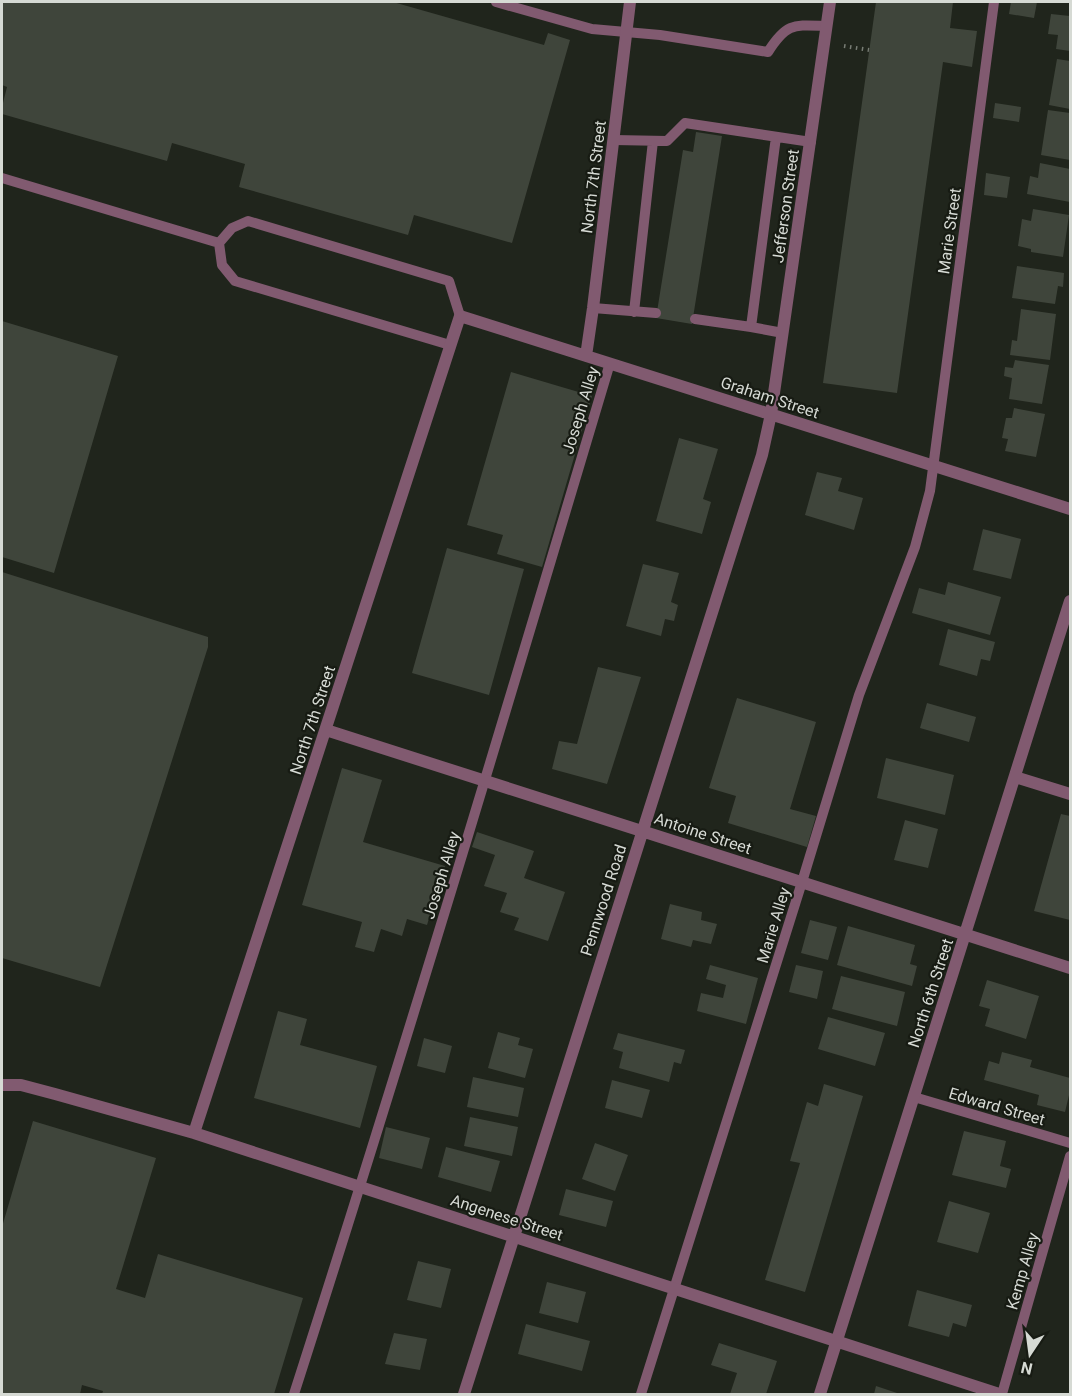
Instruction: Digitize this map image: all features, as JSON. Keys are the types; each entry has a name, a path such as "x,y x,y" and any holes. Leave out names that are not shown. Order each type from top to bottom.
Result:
{"street":[{"name":"North 7th Street","path":"586,356 630,2"},
{"name":"Jefferson Street","path":"771,414 830,2"},
{"name":"North 7th Street","path":"194,1133 460,316"},
{"name":"Graham Street","path":"460,316 1071,509"},
{"name":"Pennwood Road","path":"464,1395 750,495 771,414"},
{"name":"North 6th Street","path":"820,1395 1071,602"},
{"name":"Antoine Street","path":"326,730 1071,968"},
{"path":"1015,777 1071,794"},
{"name":"Angenese Street","path":"2,1085 21,1085 194,1133 1001,1395"}],"lane":[{"path":"496,2 592,29 660,35 768,52 777,38 788,28 800,25 827,26"},
{"name":"Marie Street","path":"932,465 994,2"},
{"path":"614,140 667,141 685,123 811,142"},
{"path":"751,327 776,137"},
{"path":"634,312 653,141"},
{"path":"2,178 219,243"},
{"path":"450,345 235,281 222,265 219,243 232,228 248,221 449,280 460,316"},
{"path":"593,308 656,314"},
{"path":"695,319 783,333"},
{"name":"Joseph Alley","path":"294,1395 361,1187 610,363"},
{"name":"Marie Alley","path":"641,1395 859,695 915,547 930,490 932,465"},
{"name":"Edward Street","path":"914,1097 1071,1143"},
{"name":"Kemp Alley","path":"1001,1395 1071,1156"}],"path":[{"path":"844,46 869,50"}],"building":[{"path":"2,2 393,2 544,45 548,33 570,40 512,243 414,215 408,235 239,187 245,164 172,143 167,161 2,114 7,87 2,85"},
{"path":"876,2 953,2 950,28 977,31 972,67 943,62 897,393 823,383"},
{"path":"1011,2 1037,2 1034,18 1009,14"},
{"path":"1051,14 1070,16 1070,51 1056,49 1058,35 1048,34"},
{"path":"1057,59 1070,61 1070,109 1049,105"},
{"path":"995,103 1021,107 1019,122 993,118"},
{"path":"1048,110 1070,113 1070,160 1041,155"},
{"path":"696,132 722,136 692,324 656,318 683,150 693,152"},
{"path":"1040,163 1070,169 1070,202 1027,194 1030,176 1038,178"},
{"path":"986,173 1010,177 1007,198 984,195"},
{"path":"1033,209 1069,215 1063,257 1031,252 1031,249 1018,246 1022,219 1031,221"},
{"path":"1017,266 1064,273 1063,287 1058,286 1055,304 1012,298"},
{"path":"1021,309 1056,314 1050,360 1010,355 1012,340 1017,341"},
{"path":"2,321 118,356 54,573 2,557"},
{"path":"1015,360 1049,365 1042,404 1009,399 1012,378 1004,376 1005,367 1013,368"},
{"path":"511,372 592,396 542,567 497,554 503,535 467,525"},
{"path":"1014,408 1045,414 1036,457 1005,451 1008,439 1002,438 1006,418 1012,418"},
{"path":"679,438 718,449 703,499 711,502 702,534 656,521"},
{"path":"817,472 842,478 838,491 863,498 854,530 805,515"},
{"path":"983,529 1021,539 1011,579 973,570"},
{"path":"447,548 524,569 489,695 412,673"},
{"path":"643,564 679,573 671,602 678,605 674,621 665,619 661,636 626,626"},
{"path":"2,572 208,637 208,647 100,987 2,958"},
{"path":"948,582 1001,597 990,635 912,613 919,588 945,595"},
{"path":"948,629 995,642 990,661 981,659 977,676 939,665"},
{"path":"598,667 641,677 607,784 552,769 559,741 577,744"},
{"path":"737,698 816,722 790,809 816,816 807,847 728,823 736,796 709,788"},
{"path":"927,703 976,717 969,742 920,728"},
{"path":"886,758 954,775 945,815 877,798"},
{"path":"342,768 382,780 363,842 445,866 427,925 407,919 402,936 381,929 374,952 355,947 362,922 302,905"},
{"path":"1061,814 1070,816 1070,920 1034,911"},
{"path":"905,820 938,829 928,868 894,860"},
{"path":"477,832 534,851 524,878 565,892 548,941 514,930 519,918 500,912 507,893 484,886 495,855 472,847"},
{"path":"670,904 702,912 701,920 717,924 711,944 693,940 691,947 661,939"},
{"path":"810,920 837,927 828,960 801,953"},
{"path":"848,926 915,945 910,964 917,966 912,986 837,965"},
{"path":"710,965 758,978 746,1024 697,1011 701,993 723,998 726,985 706,979"},
{"path":"796,965 823,971 817,999 789,992"},
{"path":"841,976 905,992 897,1026 832,1009"},
{"path":"987,980 1039,996 1026,1039 985,1026 990,1009 979,1006"},
{"path":"278,1011 307,1019 300,1045 377,1066 360,1128 254,1098"},
{"path":"828,1017 885,1033 875,1066 818,1049"},
{"path":"498,1032 520,1038 518,1045 533,1049 525,1078 488,1068"},
{"path":"618,1033 685,1050 681,1064 674,1062 669,1082 619,1068 623,1052 613,1049"},
{"path":"424,1038 452,1046 445,1073 417,1066"},
{"path":"1002,1052 1032,1060 1030,1067 1070,1078 1070,1091 1065,1112 1037,1105 1039,1095 984,1080 989,1061 999,1064"},
{"path":"473,1077 524,1088 518,1117 467,1107"},
{"path":"612,1080 650,1090 642,1118 605,1108"},
{"path":"824,1084 863,1096 805,1292 765,1280 800,1163 790,1161 807,1102 818,1106"},
{"path":"470,1117 518,1127 512,1156 464,1146"},
{"path":"33,1121 156,1158 116,1289 145,1298 158,1254 303,1298 274,1394 102,1394 103,1391 82,1385 80,1394 2,1394 2,1227"},
{"path":"386,1127 430,1138 422,1169 379,1158"},
{"path":"964,1131 1006,1141 1000,1166 1011,1169 1006,1188 952,1175"},
{"path":"595,1143 628,1155 615,1191 582,1179"},
{"path":"446,1147 500,1161 491,1192 438,1177"},
{"path":"566,1189 613,1201 606,1227 559,1215"},
{"path":"949,1201 990,1213 978,1253 937,1242"},
{"path":"418,1261 451,1269 441,1308 407,1300"},
{"path":"547,1282 586,1292 578,1323 539,1313"},
{"path":"917,1290 972,1305 966,1327 953,1323 949,1337 908,1326"},
{"path":"526,1324 590,1341 582,1371 518,1354"},
{"path":"394,1333 427,1339 420,1370 385,1364"},
{"path":"719,1343 777,1361 766,1394 730,1394 737,1373 711,1365"},
{"path":"876,1386 900,1394 874,1394"}]}
